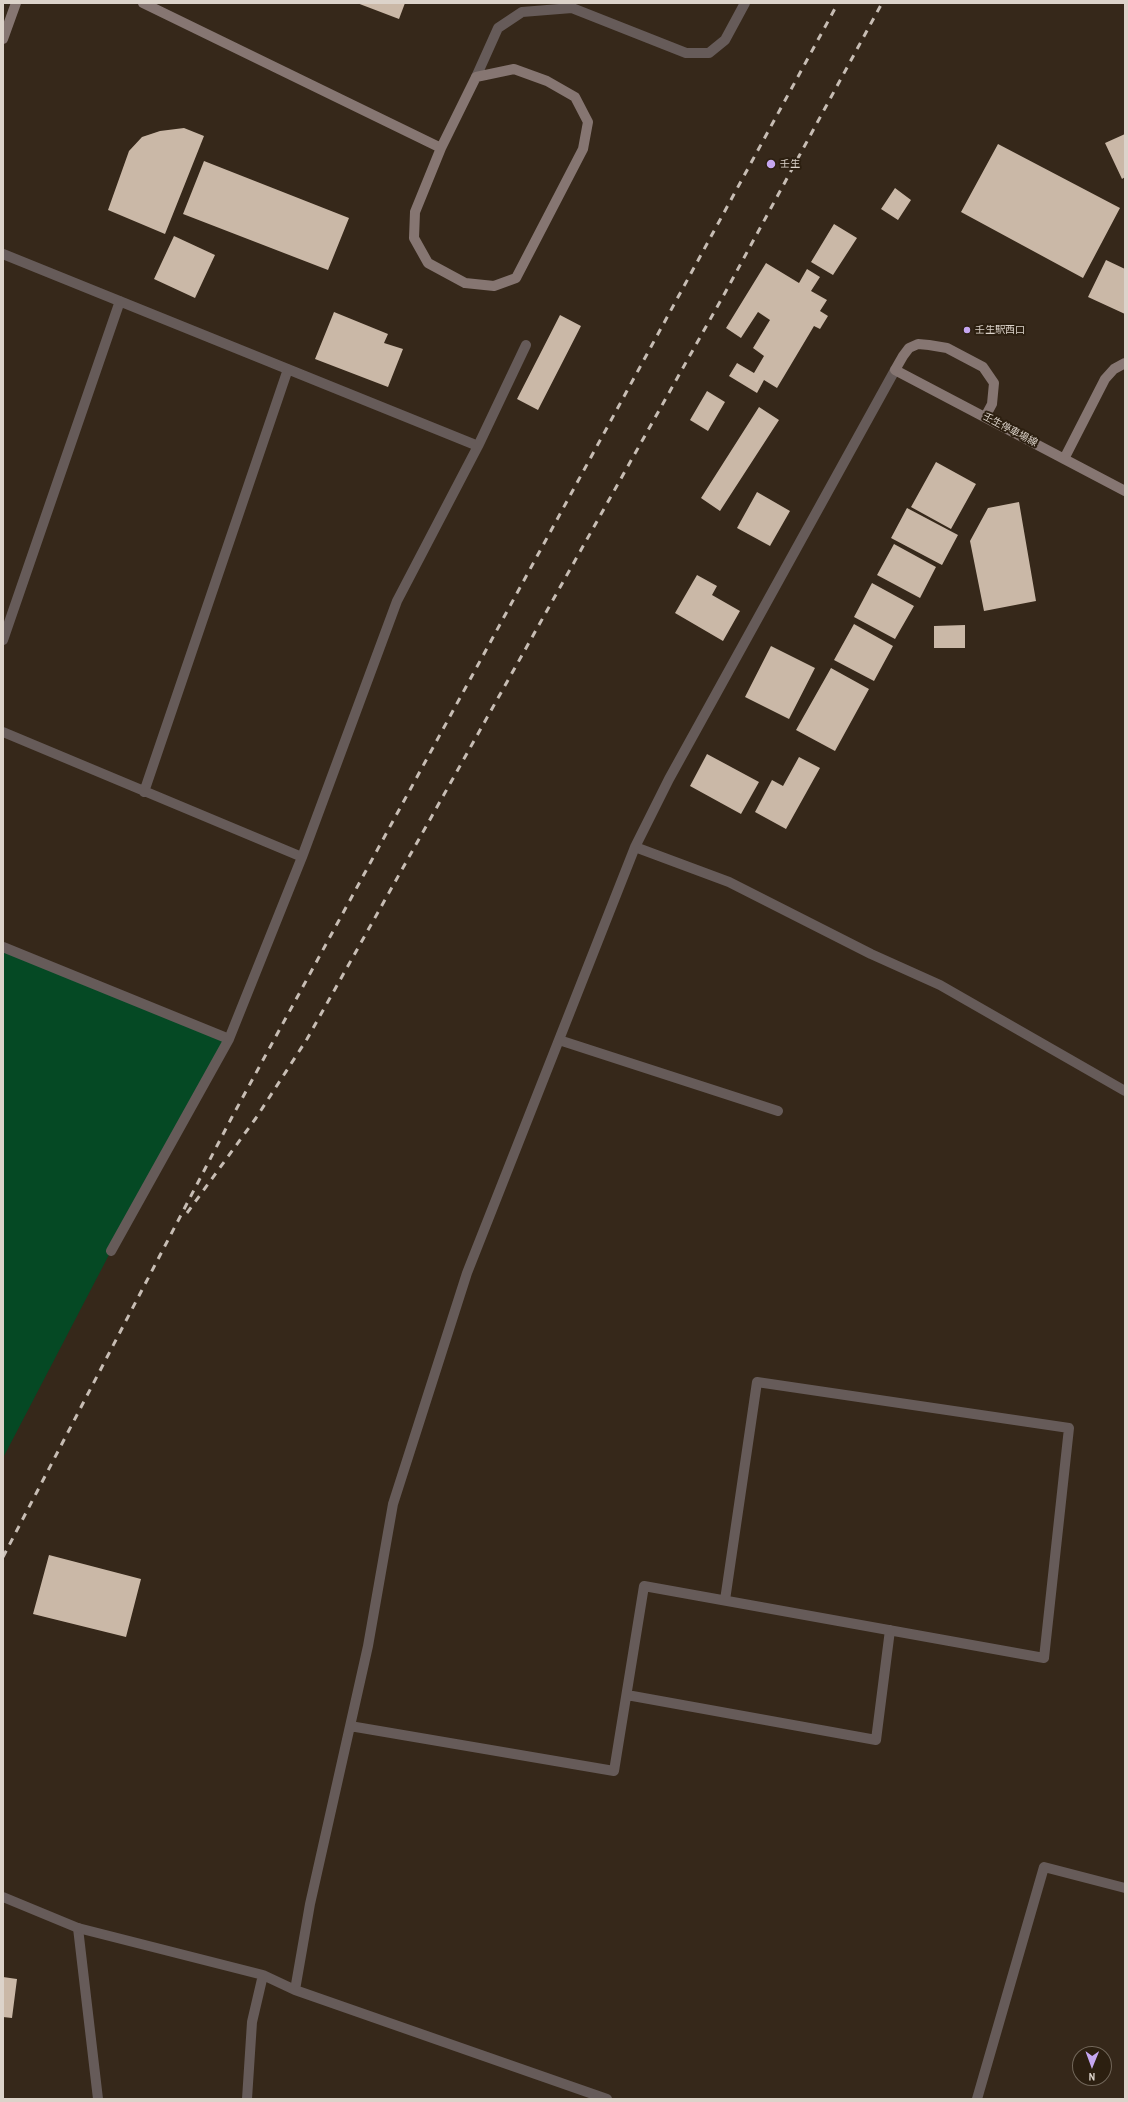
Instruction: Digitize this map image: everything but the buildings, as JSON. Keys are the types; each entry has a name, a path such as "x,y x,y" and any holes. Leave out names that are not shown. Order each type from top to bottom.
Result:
{"street":[{"path":"3,38 16,3"},
{"path":"143,3 441,148"},
{"path":"476,77 514,69 547,81 575,97 588,122 583,149 516,278 494,286 465,283 428,263 414,238 414,212 441,148 498,28 522,12 572,8 686,53 709,53 725,40 745,3"},
{"path":"3,254 478,446"},
{"path":"3,640 120,301"},
{"path":"295,1990 310,1904 368,1646 393,1504 466,1273 635,847 669,779 895,370 909,348 918,344 947,348 983,367 994,383 992,404 985,417"},
{"path":"111,1251 229,1039 302,857 397,601 478,446 526,345"},
{"path":"1064,459 1105,379 1114,369 1125,363"},
{"path":"144,792 288,369"},
{"name":"壬生停車場線","path":"895,370 1125,491"},
{"path":"3,732 302,857"},
{"path":"635,847 729,882 871,954 940,985 1125,1091"},
{"path":"3,947 229,1039"},
{"path":"559,1040 778,1111"},
{"path":"350,1726 614,1772 644,1586 1044,1658 1069,1428 757,1382 725,1600"},
{"path":"627,1695 876,1740 890,1630"},
{"path":"977,2099 1044,1867 1125,1888"},
{"path":"3,1897 78,1928 263,1975 295,1990 607,2099"},
{"path":"78,1928 98,2099"},
{"path":"247,2099 252,2022 263,1975"}],"green space":[{"path":"3,947 229,1039 111,1251 3,1458"}],"railway":[{"path":"3,1557 232,1117 838,3"},
{"path":"187,1213 256,1118 307,1039 726,291 882,3"}],"place":[{"name":"壬生","path":"771,164"},
{"name":"壬生駅西口","path":"967,330"}]}
